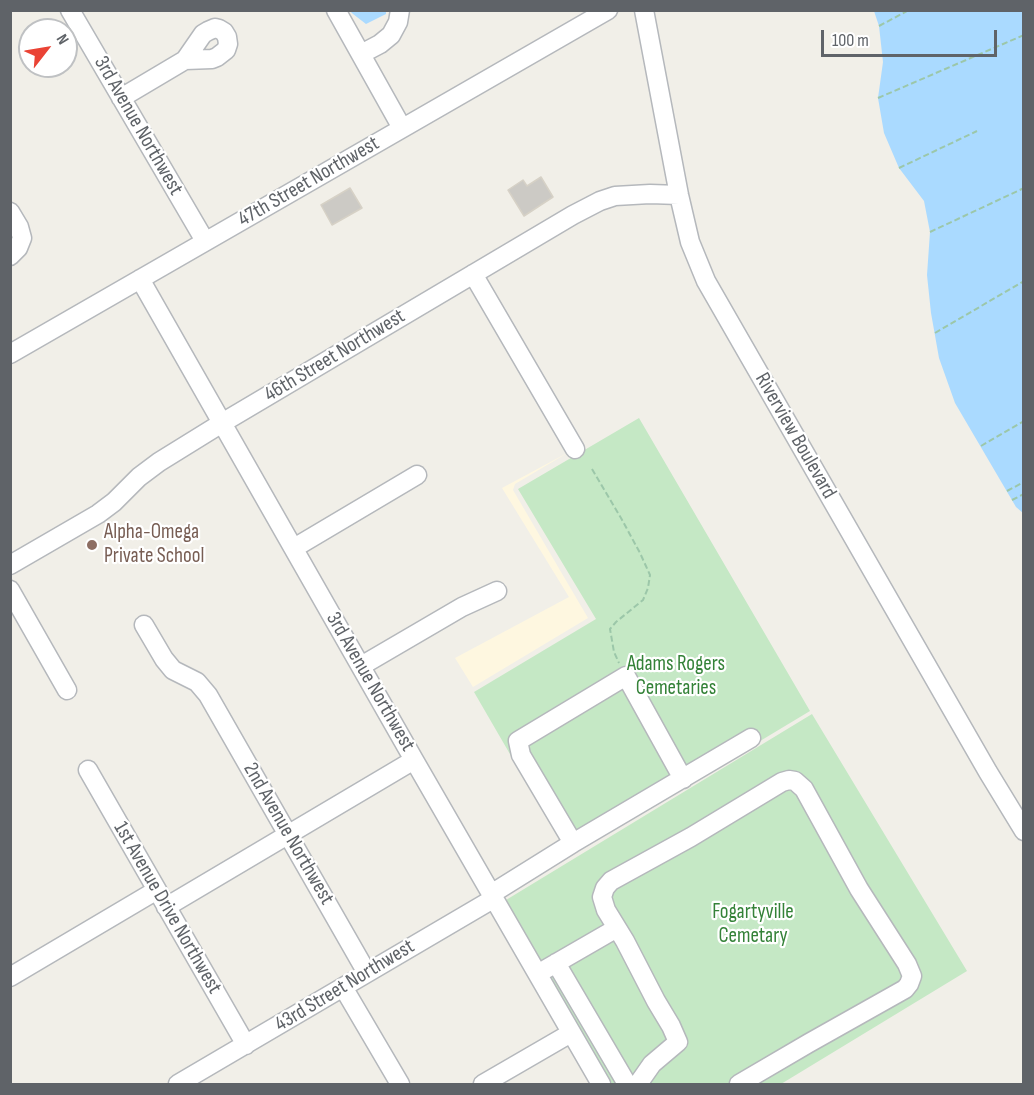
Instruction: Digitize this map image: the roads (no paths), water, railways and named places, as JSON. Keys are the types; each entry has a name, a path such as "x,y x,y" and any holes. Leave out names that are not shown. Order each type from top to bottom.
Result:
{"street":[{"name":"3rd Avenue Northwest","path":"70,10 205,241"},
{"path":"336,10 366,51 408,125"},
{"path":"366,51 391,35 398,22 400,10"},
{"name":"47th Street Northwest","path":"10,354 608,10"},
{"name":"Riverview Boulevard","path":"644,10 679,195 690,242 706,281 1023,831"},
{"path":"121,98 185,60"},
{"name":"46th Street Northwest","path":"10,565 98,514 159,462 222,423 600,201 628,195 679,195"},
{"path":"10,212 19,226 22,238 16,249"},
{"path":"473,274 575,449"},
{"name":"3rd Avenue Northwest","path":"140,279 601,1084"},
{"path":"294,548 417,475"},
{"path":"10,590 67,690"},
{"path":"361,666 462,606 496,591"},
{"name":"2nd Avenue Northwest","path":"144,625 173,670 197,682 208,695 367,974"},
{"path":"573,843 521,754 518,741 626,676 683,779"},
{"name":"43rd Street Northwest","path":"178,1084 199,1079 246,1045 494,899 496,891 751,738"},
{"path":"166,907 414,760"},
{"name":"1st Avenue Drive Northwest","path":"88,770 246,1045"},
{"path":"638,1084 652,1064 678,1042 626,941 606,910 602,897 605,888 611,881 789,780 804,789 859,889 907,964 912,976 905,989 739,1084"},
{"path":"10,976 157,890"},
{"path":"537,974 617,928"},
{"path":"556,963 627,1084"},
{"path":"343,987 400,1084"},
{"path":"483,1084 571,1033"}],"water":[{"path":"350,11 386,11 386,14 366,24"},
{"path":"874,11 1023,11 1023,513 1016,507 955,403 939,358 927,275 930,232 924,201 899,168 884,133 878,98 883,62 879,26"}],"place":[{"name":"Alpha-Omega Private School","path":"92,545"}],"park label":[{"name":"Adams Rogers Cemetaries","path":"676,677"},
{"name":"Fogartyville Cemetary","path":"753,925"}]}
